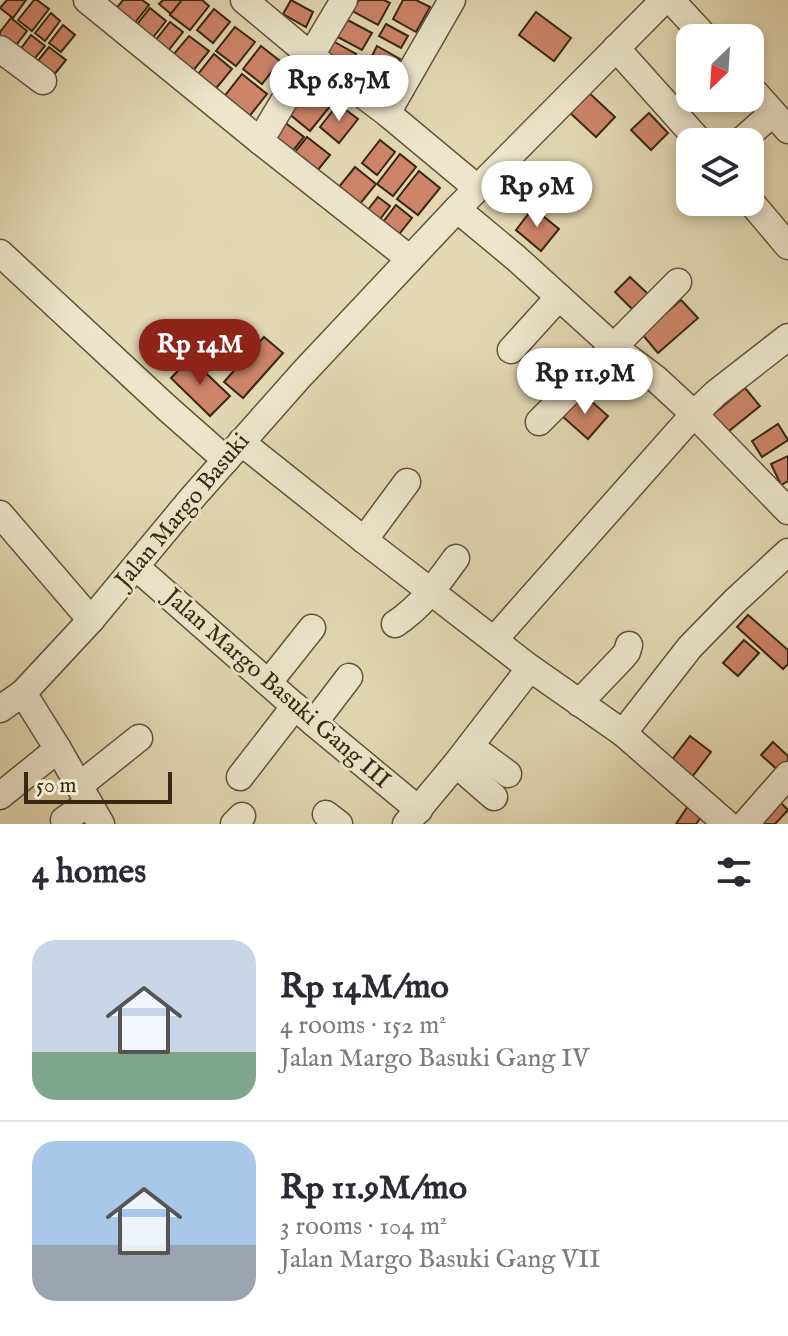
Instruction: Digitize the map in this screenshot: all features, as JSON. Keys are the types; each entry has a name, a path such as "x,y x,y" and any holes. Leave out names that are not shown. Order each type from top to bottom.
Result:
{"street":[{"path":"87,0 410,259"},
{"path":"244,0 477,188"},
{"path":"260,141 344,0"},
{"path":"387,113 452,0"},
{"name":"Jalan Margo Basuki","path":"0,709 23,693 91,620 233,451 410,259 664,0"},
{"path":"671,0 693,24"},
{"path":"616,48 687,128"},
{"path":"0,49 43,81"},
{"path":"764,103 780,121"},
{"path":"457,209 614,347 655,378 788,511"},
{"path":"763,216 788,246"},
{"path":"0,253 167,408 233,451 316,491 364,540 530,668 623,733 727,824"},
{"path":"539,422 678,282"},
{"path":"511,350 559,297"},
{"path":"494,640 694,414 723,387 788,337"},
{"path":"364,540 407,482"},
{"path":"0,514 91,620"},
{"path":"623,733 690,647 788,552"},
{"path":"395,624 432,592 456,558"},
{"name":"Jalan Margo Basuki Gang III","path":"136,567 304,714 410,820"},
{"path":"269,682 312,628"},
{"path":"579,703 622,658 629,645"},
{"path":"410,820 530,668"},
{"path":"240,777 304,714 349,677"},
{"path":"23,693 90,804"},
{"path":"64,820 90,804 139,738"},
{"path":"0,796 58,749"},
{"path":"463,755 508,774"},
{"path":"463,755 494,797"},
{"path":"745,824 788,775"}],"building":[{"path":"7,0 26,0 13,18 0,8"},
{"path":"34,0 49,9 32,31 18,20"},
{"path":"123,0 142,0 149,5 129,30 110,16"},
{"path":"163,0 182,0 171,14 159,4"},
{"path":"182,0 202,0 209,6 190,30 170,15"},
{"path":"291,0 313,12 306,27 283,14"},
{"path":"359,0 384,0 390,3 378,25 352,11"},
{"path":"403,0 416,0 430,7 416,32 393,19"},
{"path":"150,8 166,21 147,45 131,32"},
{"path":"214,9 230,22 213,43 197,30"},
{"path":"536,12 571,38 554,61 519,35"},
{"path":"51,13 60,21 45,41 35,33"},
{"path":"342,17 372,33 362,50 332,34"},
{"path":"11,18 27,31 10,53 0,45 0,32"},
{"path":"170,22 183,32 164,56 151,46"},
{"path":"386,24 408,36 401,48 379,36"},
{"path":"63,25 75,35 61,52 49,43"},
{"path":"235,27 255,42 236,66 216,51"},
{"path":"31,35 45,46 30,64 17,54"},
{"path":"189,36 209,51 188,77 168,61"},
{"path":"331,40 356,54 347,71 322,57"},
{"path":"261,46 280,61 262,84 243,69"},
{"path":"377,46 400,59 392,72 370,60"},
{"path":"49,47 66,60 49,81 32,68"},
{"path":"214,54 232,69 209,97 191,83"},
{"path":"367,60 397,77 385,99 355,82"},
{"path":"242,74 267,94 244,123 219,103"},
{"path":"307,76 336,99 310,131 282,108"},
{"path":"585,89 615,117 596,137 566,109"},
{"path":"338,104 358,119 339,143 320,127"},
{"path":"649,113 668,133 651,150 631,130"},
{"path":"283,121 304,137 287,158 266,142"},
{"path":"307,137 330,155 313,176 290,158"},
{"path":"380,140 395,152 377,175 362,163"},
{"path":"400,154 416,167 393,196 377,184"},
{"path":"355,167 376,184 355,210 334,193"},
{"path":"419,171 440,188 418,215 397,199"},
{"path":"378,197 390,206 375,226 363,216"},
{"path":"396,205 412,218 396,238 380,226"},
{"path":"533,208 559,229 541,251 516,230"},
{"path":"630,277 648,294 632,309 615,292"},
{"path":"681,300 698,318 658,353 642,334"},
{"path":"264,337 283,353 243,398 224,382"},
{"path":"190,358 230,396 210,416 171,378"},
{"path":"745,388 760,406 724,435 710,417"},
{"path":"582,393 608,416 588,439 562,416"},
{"path":"778,424 788,440 762,457 752,441"},
{"path":"788,456 788,481 781,485 771,464"},
{"path":"748,615 788,650 788,664 783,669 737,627"},
{"path":"744,640 759,653 738,676 723,663"},
{"path":"690,736 711,752 692,777 671,761"},
{"path":"773,742 788,756 788,766 781,773 761,755"},
{"path":"775,797 788,810 775,824 751,824"},
{"path":"688,806 702,816 696,824 676,824"}]}
